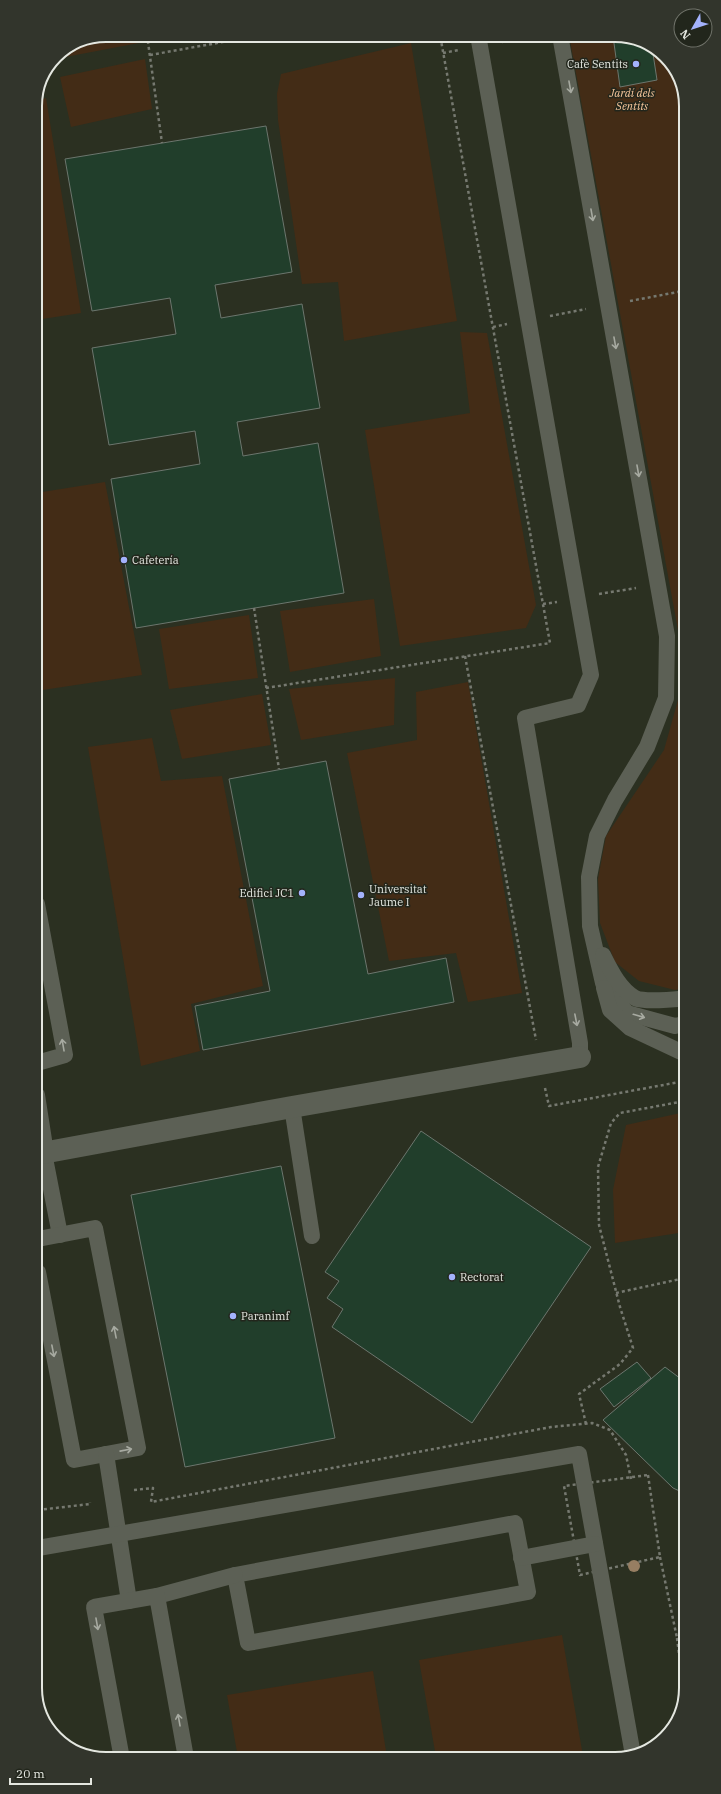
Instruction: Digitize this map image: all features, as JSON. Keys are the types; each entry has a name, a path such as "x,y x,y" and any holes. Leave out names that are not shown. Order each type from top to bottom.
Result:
{"street":[{"path":"42,1153 292,1107 541,1064 580,1050"}],"lane":[{"path":"479,42 591,674 578,705 525,718 580,1050"},
{"path":"561,42 666,636 666,698 647,747 614,800 597,836 588,877 590,926 610,1010 630,1028 679,1051"},
{"path":"590,926 614,978 635,998 670,1001 679,999"},
{"path":"42,931 65,1055 42,1062"},
{"path":"603,983 627,1013 674,1026 679,1025"},
{"path":"292,1107 312,1236"},
{"path":"42,1127 44,1140 42,1149"},
{"path":"42,1157 60,1235"},
{"path":"42,1238 95,1228 138,1448 74,1460 42,1293"},
{"path":"106,1454 129,1601"},
{"path":"42,1547 580,1454 632,1750"},
{"path":"121,1752 94,1607 157,1596 235,1575 515,1523 528,1592 248,1643 235,1575"},
{"path":"521,1558 595,1544"},
{"path":"157,1596 185,1752"}],"path":[{"path":"148,42 162,143"},
{"path":"150,55 223,42"},
{"path":"266,688 550,643 441,42"},
{"path":"543,604 658,584"},
{"path":"254,608 279,769"},
{"path":"465,656 549,1106 679,1082"},
{"path":"586,1424 579,1394 620,1364 633,1348 616,1292 599,1225 598,1167 611,1123 620,1113 679,1102"},
{"path":"616,1292 679,1279"},
{"path":"42,1510 90,1504 90,1496 153,1488 151,1502 551,1427 592,1423 610,1430 626,1455 631,1479"},
{"path":"660,1557 679,1654"}],"shaded area":[{"name":"Universitat Jaume I","path":"619,42 636,45 654,55 666,67 676,85 679,106 679,1688 676,1709 668,1724 654,1739 636,1749 615,1752 102,1752 81,1747 67,1739 53,1724 45,1709 42,1688 42,102 44,89 53,70 70,53 93,43"}],"green space":[{"name":"Jardí dels Sentits","path":"570,42 619,42 636,45 654,55 666,67 676,85 678,93 679,636"},
{"path":"93,43 139,43 66,57 81,47"},
{"path":"411,43 457,321 344,341 338,282 302,284 278,120 277,94 281,74"},
{"path":"145,59 152,109 71,127 60,77"},
{"path":"46,98 81,313 42,319 42,102 42,99"},
{"path":"460,332 487,333 536,605 526,628 400,646 365,430 470,413"},
{"path":"105,482 142,675 42,690 42,492"},
{"path":"374,599 381,656 290,672 280,611"},
{"path":"249,615 258,678 169,689 159,629"},
{"path":"395,678 394,725 301,740 289,689"},
{"path":"468,682 522,993 468,1002 456,953 389,961 347,753 417,740 416,692"},
{"name":"Jardí dels Sentits","path":"679,688 679,989 675,990 639,981 615,962 600,923 598,879 606,836 664,750 678,700"},
{"path":"262,694 271,745 182,759 170,710"},
{"path":"152,738 161,781 222,776 263,986 191,1004 200,1051 141,1066 88,747"},
{"path":"679,1113 679,1233 615,1243 613,1190 626,1125"},
{"path":"562,1635 582,1752 435,1752 419,1660"},
{"path":"373,1671 386,1752 237,1752 227,1695"}],"building":[{"name":"Cafè Sentits","path":"614,42 636,45 653,55 657,80 620,87"},
{"path":"266,126 292,272 215,285 221,318 302,304 320,408 237,422 243,456 318,443 344,593 136,628 111,479 200,464 195,431 109,445 92,348 176,334 170,298 92,311 65,159"},
{"name":"Edifici JC1","path":"326,761 368,974 446,958 454,1002 203,1050 195,1006 270,991 229,779"},
{"name":"Rectorat","path":"421,1131 591,1247 472,1423 332,1327 343,1309 327,1298 339,1281 325,1272"},
{"name":"Paranimf","path":"281,1166 335,1438 185,1467 131,1195"},
{"path":"637,1362 651,1378 614,1407 600,1389"},
{"path":"665,1367 679,1378 679,1491 673,1488 603,1420"}],"place":[{"name":"Cafè Sentits","path":"636,64"},
{"name":"Cafetería","path":"124,560"},
{"name":"Edifici JC1","path":"302,893"},
{"name":"Universitat Jaume I","path":"361,895"},
{"name":"Rectorat","path":"452,1277"},
{"name":"Paranimf","path":"233,1316"}]}
